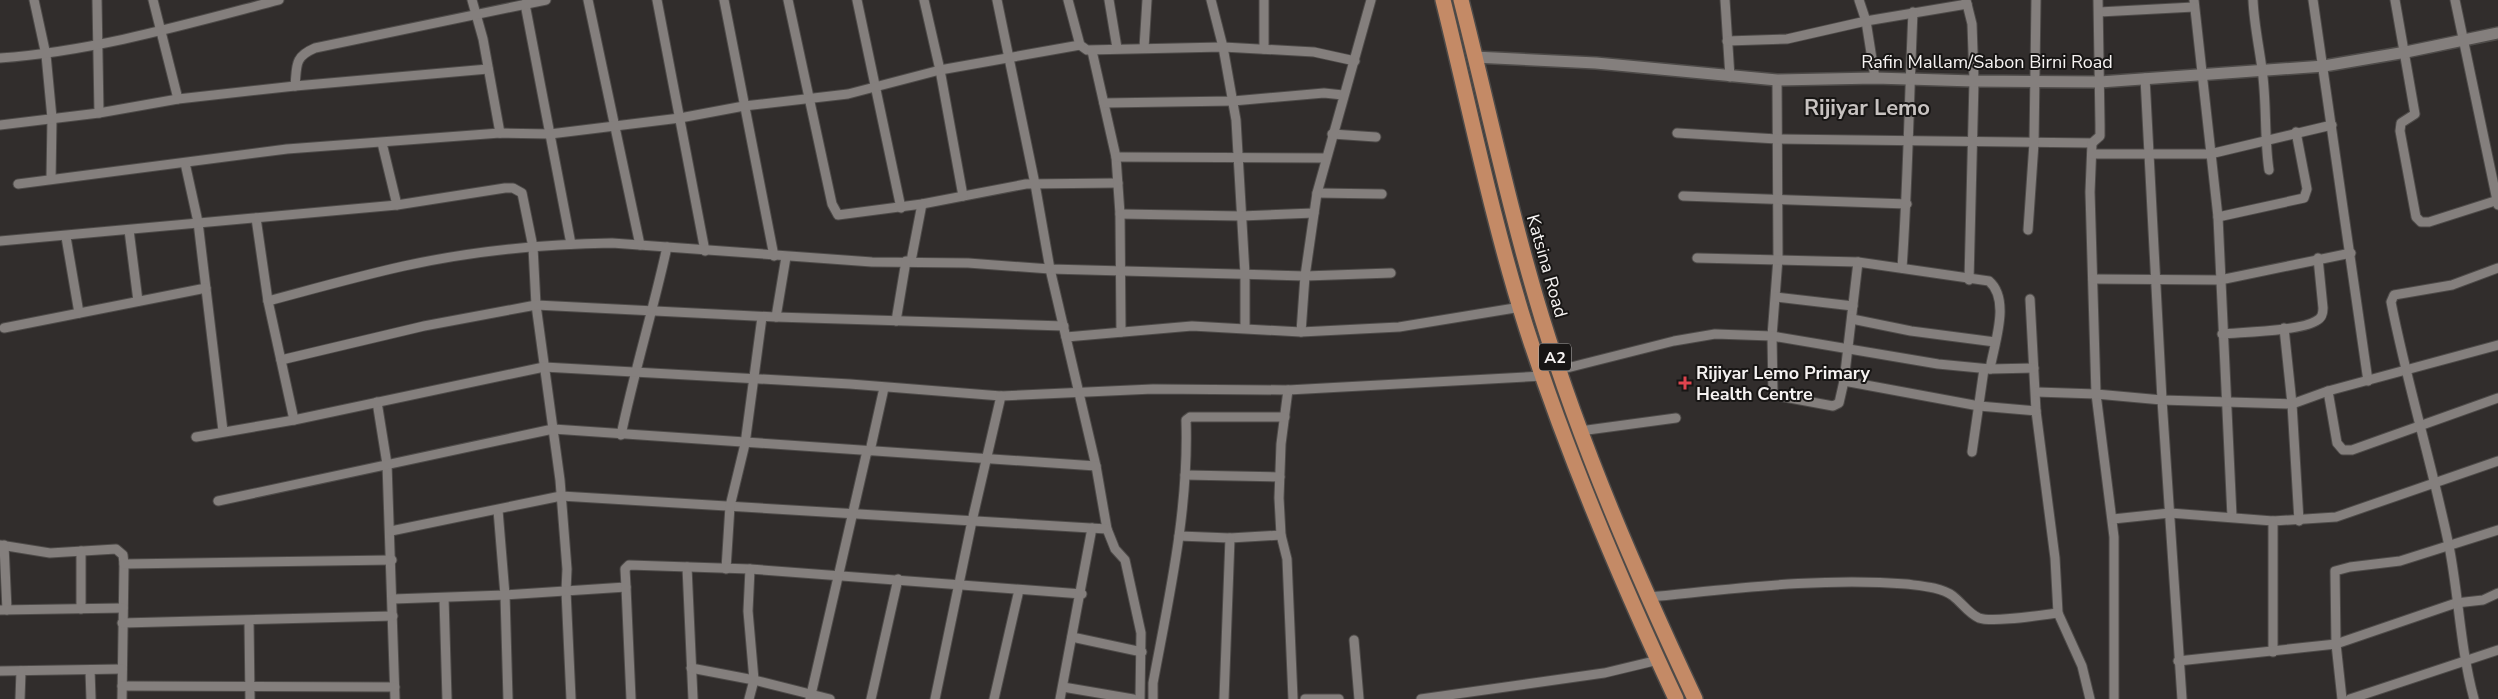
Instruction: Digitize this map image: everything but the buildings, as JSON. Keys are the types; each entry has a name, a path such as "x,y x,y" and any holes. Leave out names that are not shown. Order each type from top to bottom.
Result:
{"highway":[{"name":"Katsina Road","path":"1443,0 1500,233 1543,376 1593,512 1676,699"},
{"name":"Katsina Road","path":"1460,0 1521,245 1559,370 1607,502 1695,699"}],"street":[{"path":"34,0 46,55 52,118 51,179"},
{"path":"97,0 100,113"},
{"path":"154,0 178,99"},
{"path":"0,58 46,55 161,31 279,0"},
{"path":"472,0 483,39 500,133"},
{"path":"295,86 298,59 303,53 315,48 546,0"},
{"path":"588,0 613,126 640,245"},
{"path":"657,0 706,251"},
{"path":"724,0 774,256"},
{"path":"788,0 808,97 836,214 842,216 855,215 1035,184 1118,183"},
{"path":"857,0 901,208"},
{"path":"924,0 940,70 963,196"},
{"path":"997,0 1035,184 1050,269 1096,466 1106,529 1115,549 1125,560 1141,633 1140,699"},
{"path":"1068,0 1080,45"},
{"path":"1109,0 1117,48"},
{"path":"1144,48 1147,0"},
{"path":"1211,0 1223,47 1233,101 1239,160 1245,274 1244,328"},
{"path":"1264,0 1264,49"},
{"path":"1301,332 1305,276 1316,193 1371,0"},
{"path":"1725,0 1730,77"},
{"path":"1859,0 1866,21 1874,78"},
{"path":"2028,230 2034,143 2036,0"},
{"path":"1677,133 1777,139 2092,143 2100,136 2098,0"},
{"path":"2253,0 2255,37 2262,70 2265,141 2269,170"},
{"path":"2313,0 2351,253 2360,337 2368,381"},
{"path":"2395,0 2406,52 2415,114 2401,123 2400,131 2416,217 2420,222 2429,222 2498,202 2484,148 2455,0"},
{"path":"1727,41 1787,39 1866,21 1967,2 1972,24 1974,82 1969,280"},
{"path":"525,4 571,244"},
{"path":"2099,12 2194,4 2218,218 2232,517"},
{"path":"1902,268 1913,12"},
{"name":"Rafin Mallam/Sabon Birni Road","path":"1474,57 1596,63 1778,80 1874,78 1974,82 2100,82 2324,66 2406,52 2498,33"},
{"path":"18,184 287,149 500,133 550,134 680,118 744,106 808,97 848,94 940,70 1080,45 1092,51 1117,48 1223,47 1264,49 1314,52 1355,61"},
{"path":"1092,51 1116,157 1122,270 1121,332"},
{"path":"0,125 100,113 178,99 295,86 488,70"},
{"path":"2145,78 2162,400 2182,699"},
{"path":"1778,80 1778,258 1772,336 1774,395 1833,406 1839,403 1844,381 1858,262"},
{"path":"1104,103 1233,101 1309,94 1343,95"},
{"path":"2092,154 2210,154 2296,132 2332,125"},
{"path":"2218,218 2304,198 2307,189 2296,132"},
{"path":"1332,134 1376,136"},
{"path":"382,143 398,206"},
{"path":"2092,143 2090,192 2096,394 2113,519 2114,699"},
{"path":"1116,157 1239,160 1326,158"},
{"path":"185,163 198,222 223,431"},
{"path":"0,241 66,237 198,222 398,206 513,188 522,194 533,247 536,305 561,496 567,569 566,591 571,699"},
{"path":"1316,193 1382,194"},
{"path":"1683,196 1906,204"},
{"path":"896,321 922,204"},
{"path":"1120,214 1241,216 1314,213"},
{"path":"256,218 268,301 294,420"},
{"path":"129,230 138,301"},
{"path":"66,237 79,313"},
{"path":"268,301 404,266 447,258 571,244 640,245 786,257 872,262 909,261 1050,269 1305,276 1390,273"},
{"path":"621,435 634,373 653,310 667,247"},
{"path":"2093,279 2220,280 2318,258 2351,253"},
{"path":"776,318 786,257"},
{"path":"1697,258 1778,258 1858,262 1969,280 1980,279 1989,281 1996,288 2000,300 1994,342 1978,406 1972,452"},
{"path":"2222,334 2313,323 2323,314 2318,258"},
{"path":"2474,699 2464,662 2449,548 2421,427 2404,372 2391,302 2394,295 2452,286 2498,268"},
{"path":"4,328 206,288"},
{"path":"1776,297 1853,306"},
{"path":"2030,299 2036,411 2054,558 2058,613 2082,666 2090,699"},
{"path":"281,360 424,326 536,305 776,318 1064,326"},
{"path":"1066,338 1192,326 1301,332 1407,326 1521,307"},
{"path":"726,569 730,506 745,444 762,317"},
{"path":"1852,319 1911,331 1994,342"},
{"path":"2284,328 2292,404 2300,521"},
{"path":"1559,370 1674,341 1716,334 1772,336 1938,364 1987,369 2034,368"},
{"path":"2036,392 2096,394 2162,400 2292,404 2328,391 2404,372 2498,345"},
{"path":"196,437 294,420 544,367 1001,396 1153,388 1288,390 1543,376"},
{"path":"1844,381 1978,406 2036,411"},
{"path":"811,697 838,575 884,388"},
{"path":"1288,390 1280,477 1281,535 1287,559 1293,699"},
{"path":"2328,391 2337,443 2343,450 2352,450 2421,427 2498,398"},
{"path":"935,699 972,521 1001,396"},
{"path":"377,402 388,464 395,699"},
{"path":"1153,699 1153,683 1179,536 1185,475 1186,420 1188,418 1285,418"},
{"path":"1580,430 1676,418"},
{"path":"218,501 553,429 745,444 1096,466"},
{"path":"2113,519 2170,513 2273,521 2300,521 2336,517 2498,461"},
{"path":"1185,475 1280,477"},
{"path":"391,531 561,496 1106,529"},
{"path":"498,510 505,595 508,699"},
{"path":"2272,652 2273,521"},
{"path":"1060,699 1082,594 1092,528"},
{"path":"2342,699 2336,644 2335,571 2350,567 2400,562 2449,548 2498,530"},
{"path":"1179,536 1230,538 1281,535"},
{"path":"1224,699 1230,538"},
{"path":"122,699 124,564 122,555 116,549 50,553 2,545 3,610 123,608"},
{"path":"81,551 82,609"},
{"path":"124,564 392,560"},
{"path":"631,699 625,569 629,565 750,569 1082,594"},
{"path":"687,567 693,699"},
{"path":"749,699 754,680 748,611 750,569"},
{"path":"871,699 898,579"},
{"path":"1649,597 1802,584 1906,584 1940,590 1952,595 1973,614 1988,620 2058,613"},
{"path":"393,600 505,595 626,586"},
{"path":"994,699 1019,590"},
{"path":"2178,661 2336,644 2456,603 2483,600 2498,593"},
{"path":"444,598 447,699"},
{"path":"122,623 393,616"},
{"path":"249,621 250,699"},
{"path":"1072,637 1142,652"},
{"path":"1354,640 1359,699"},
{"path":"2350,699 2498,650"},
{"path":"1421,699 1604,673 1658,660"},
{"path":"0,671 122,668"},
{"path":"691,668 754,680 811,697 830,699"},
{"path":"20,699 21,670"},
{"path":"90,670 92,699"},
{"path":"122,686 395,687"},
{"path":"1063,687 1133,699"},
{"path":"1304,699 1339,699"}],"place":[{"name":"Rijiyar Lemo Primary Health Centre","path":"1685,383"}],"district":[{"name":"Rijiyar Lemo","path":"1867,107"}]}
